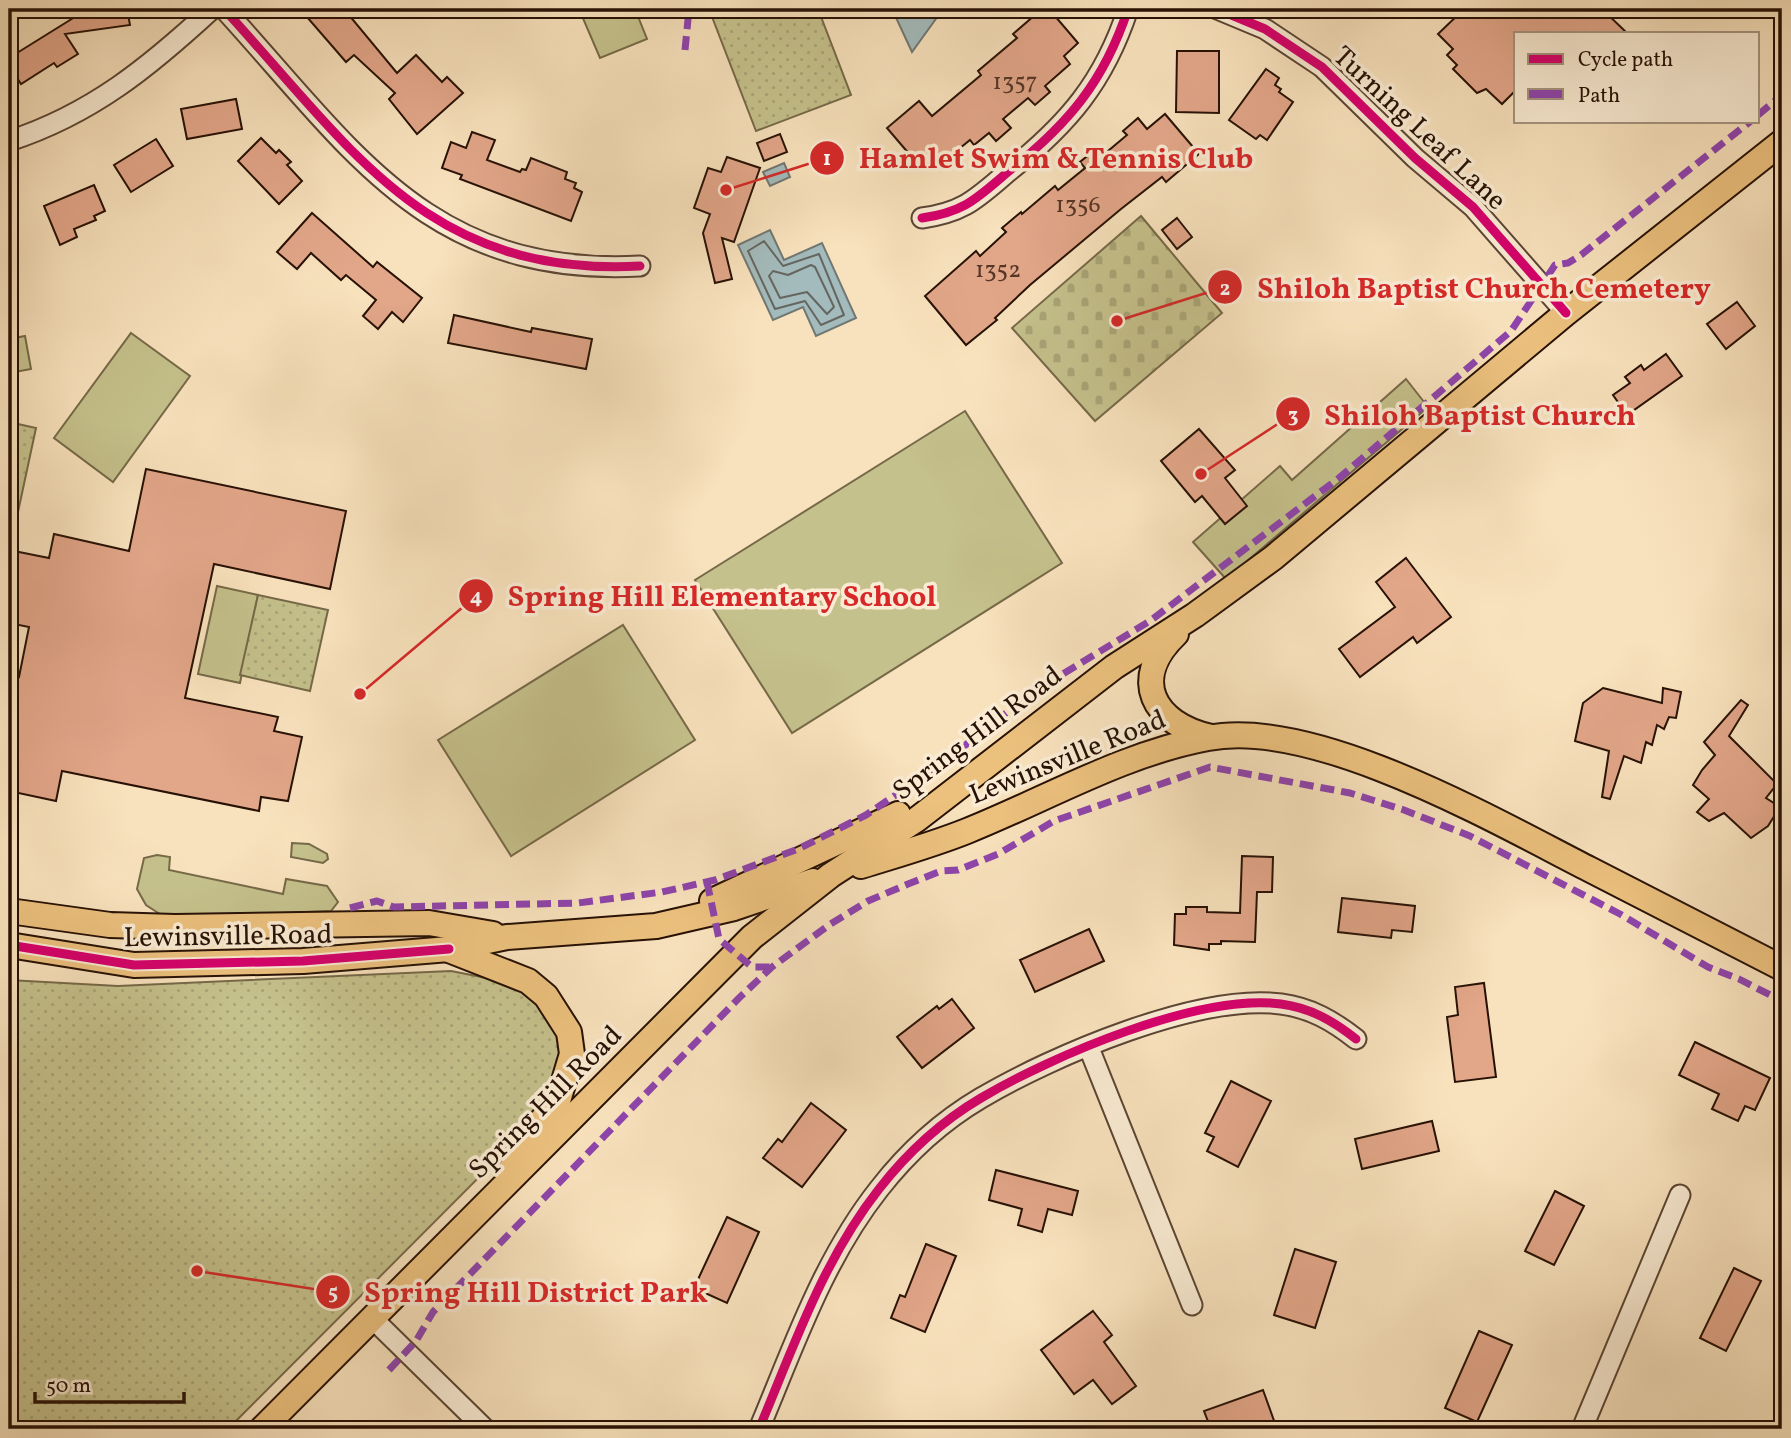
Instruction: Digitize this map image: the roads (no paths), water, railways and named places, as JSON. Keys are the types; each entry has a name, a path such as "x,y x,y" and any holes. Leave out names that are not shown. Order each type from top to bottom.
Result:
{"main road":[{"name":"Spring Hill Road","path":"262,1429 752,937 831,876 916,820 1114,667 1195,615 1273,558 1566,313 1782,142"},
{"path":"1195,615 1156,657 1151,674 1152,690 1157,706 1168,719 1186,730 1212,737"},
{"name":"Lewinsville Road","path":"9,946 134,965 303,961 449,949 507,937 656,926 734,908 958,835 1104,770 1212,737 1272,738 1315,746 1354,758 1483,816 1782,968"},
{"path":"656,926 878,826 993,760"},
{"name":"Lewinsville Road","path":"9,911 110,925 175,927 429,923 507,937"},
{"path":"303,961 333,947 346,934 350,923"},
{"path":"74,957 110,925"},
{"path":"449,949 528,981 547,996 569,1032 572,1054 558,1101 533,1131 494,1198"}],"street":[{"path":"9,141 73,115 113,93 151,65 212,9"},
{"path":"224,9 373,173 436,221 495,250 535,260 576,266 640,266"},
{"path":"922,218 951,214 971,202 1053,135 1090,90 1128,9"},
{"name":"Turning Leaf Lane","path":"1217,9 1265,29 1322,67 1415,158 1472,207 1566,313"},
{"path":"759,1429 833,1256 881,1186 933,1132 980,1098 1042,1066 1089,1048 1190,1013 1252,1003 1304,1009 1330,1019 1356,1039"},
{"path":"1089,1048 1192,1305"},
{"path":"1582,1429 1680,1195"},
{"path":"372,1318 485,1429"}],"water":[{"path":"892,9 943,9 912,52"},
{"path":"784,163 790,177 770,186 763,172"},
{"path":"770,230 784,260 822,243 856,318 816,336 803,307 773,320 738,245"}],"place":[{"name":"Hamlet Swim & Tennis Club","path":"726,190"},
{"name":"Shiloh Baptist Church Cemetery","path":"1117,321"},
{"name":"Shiloh Baptist Church","path":"1201,474"},
{"name":"Spring Hill Elementary School","path":"360,694"},
{"name":"Spring Hill District Park","path":"197,1271"}]}
